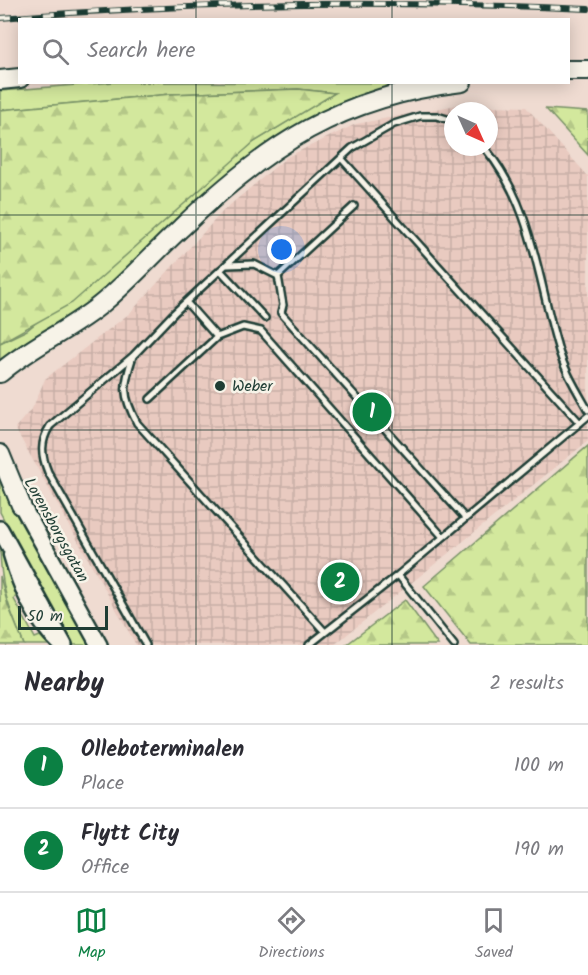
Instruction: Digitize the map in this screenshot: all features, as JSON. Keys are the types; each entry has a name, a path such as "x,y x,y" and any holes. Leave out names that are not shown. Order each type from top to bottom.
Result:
{"highway":[{"path":"570,70 588,73"},
{"path":"570,75 588,73"},
{"path":"0,81 18,78"},
{"path":"0,373 29,351 80,321 105,301 221,191 287,140 318,122 376,99 409,90 449,84"},
{"path":"0,454 21,505"}],"main road":[{"name":"Lorensborgsgatan","path":"0,463 99,645"},
{"path":"2,533 64,645"}],"street":[{"path":"2,533 19,590 45,632 58,645"}],"lane":[{"path":"146,645 42,459 42,445 50,426 133,356 186,302 341,158 368,137 394,124 420,116 444,118"},
{"path":"490,156 502,172 530,230 557,345 570,381 588,410"},
{"path":"341,158 580,423"},
{"path":"278,276 354,206"},
{"path":"226,265 254,264 278,276"},
{"path":"220,270 265,318"},
{"path":"278,276 284,305 281,313 465,518"},
{"path":"186,302 217,338"},
{"path":"150,399 217,338 243,327 261,331 443,537"},
{"path":"0,367 29,351"},
{"path":"133,356 123,389 137,423 325,632"},
{"path":"309,645 398,575 588,416"},
{"path":"398,575 454,645"}],"shaded area":[{"path":"498,106 526,107 588,176 588,441 334,645 136,645 15,428 33,407 45,379 130,313 224,210 287,157 356,124 444,107 444,156 498,156"}],"green space":[{"path":"89,84 420,84 338,106 54,331 0,360 0,343 27,330 254,142 334,93 298,89 171,94 0,110 0,91"},
{"path":"298,89 335,93 254,142 72,303 0,343 0,110 171,94"},
{"path":"546,109 588,112 588,155"},
{"path":"588,446 588,645 471,645 424,586"},
{"path":"0,478 32,541 91,645 71,645 0,512"},
{"path":"0,546 16,596 14,599 35,638 40,636 49,645 24,645 6,597"},
{"path":"0,576 8,605 24,645 0,645"},
{"path":"405,600 438,645 346,645"}],"railway":[{"path":"0,18 147,9 294,4 441,4 588,9"}],"place":[{"name":"Weber","path":"220,386"},
{"name":"Olleboterminalen","path":"372,412"},
{"name":"Flytt City","path":"340,582"}]}
